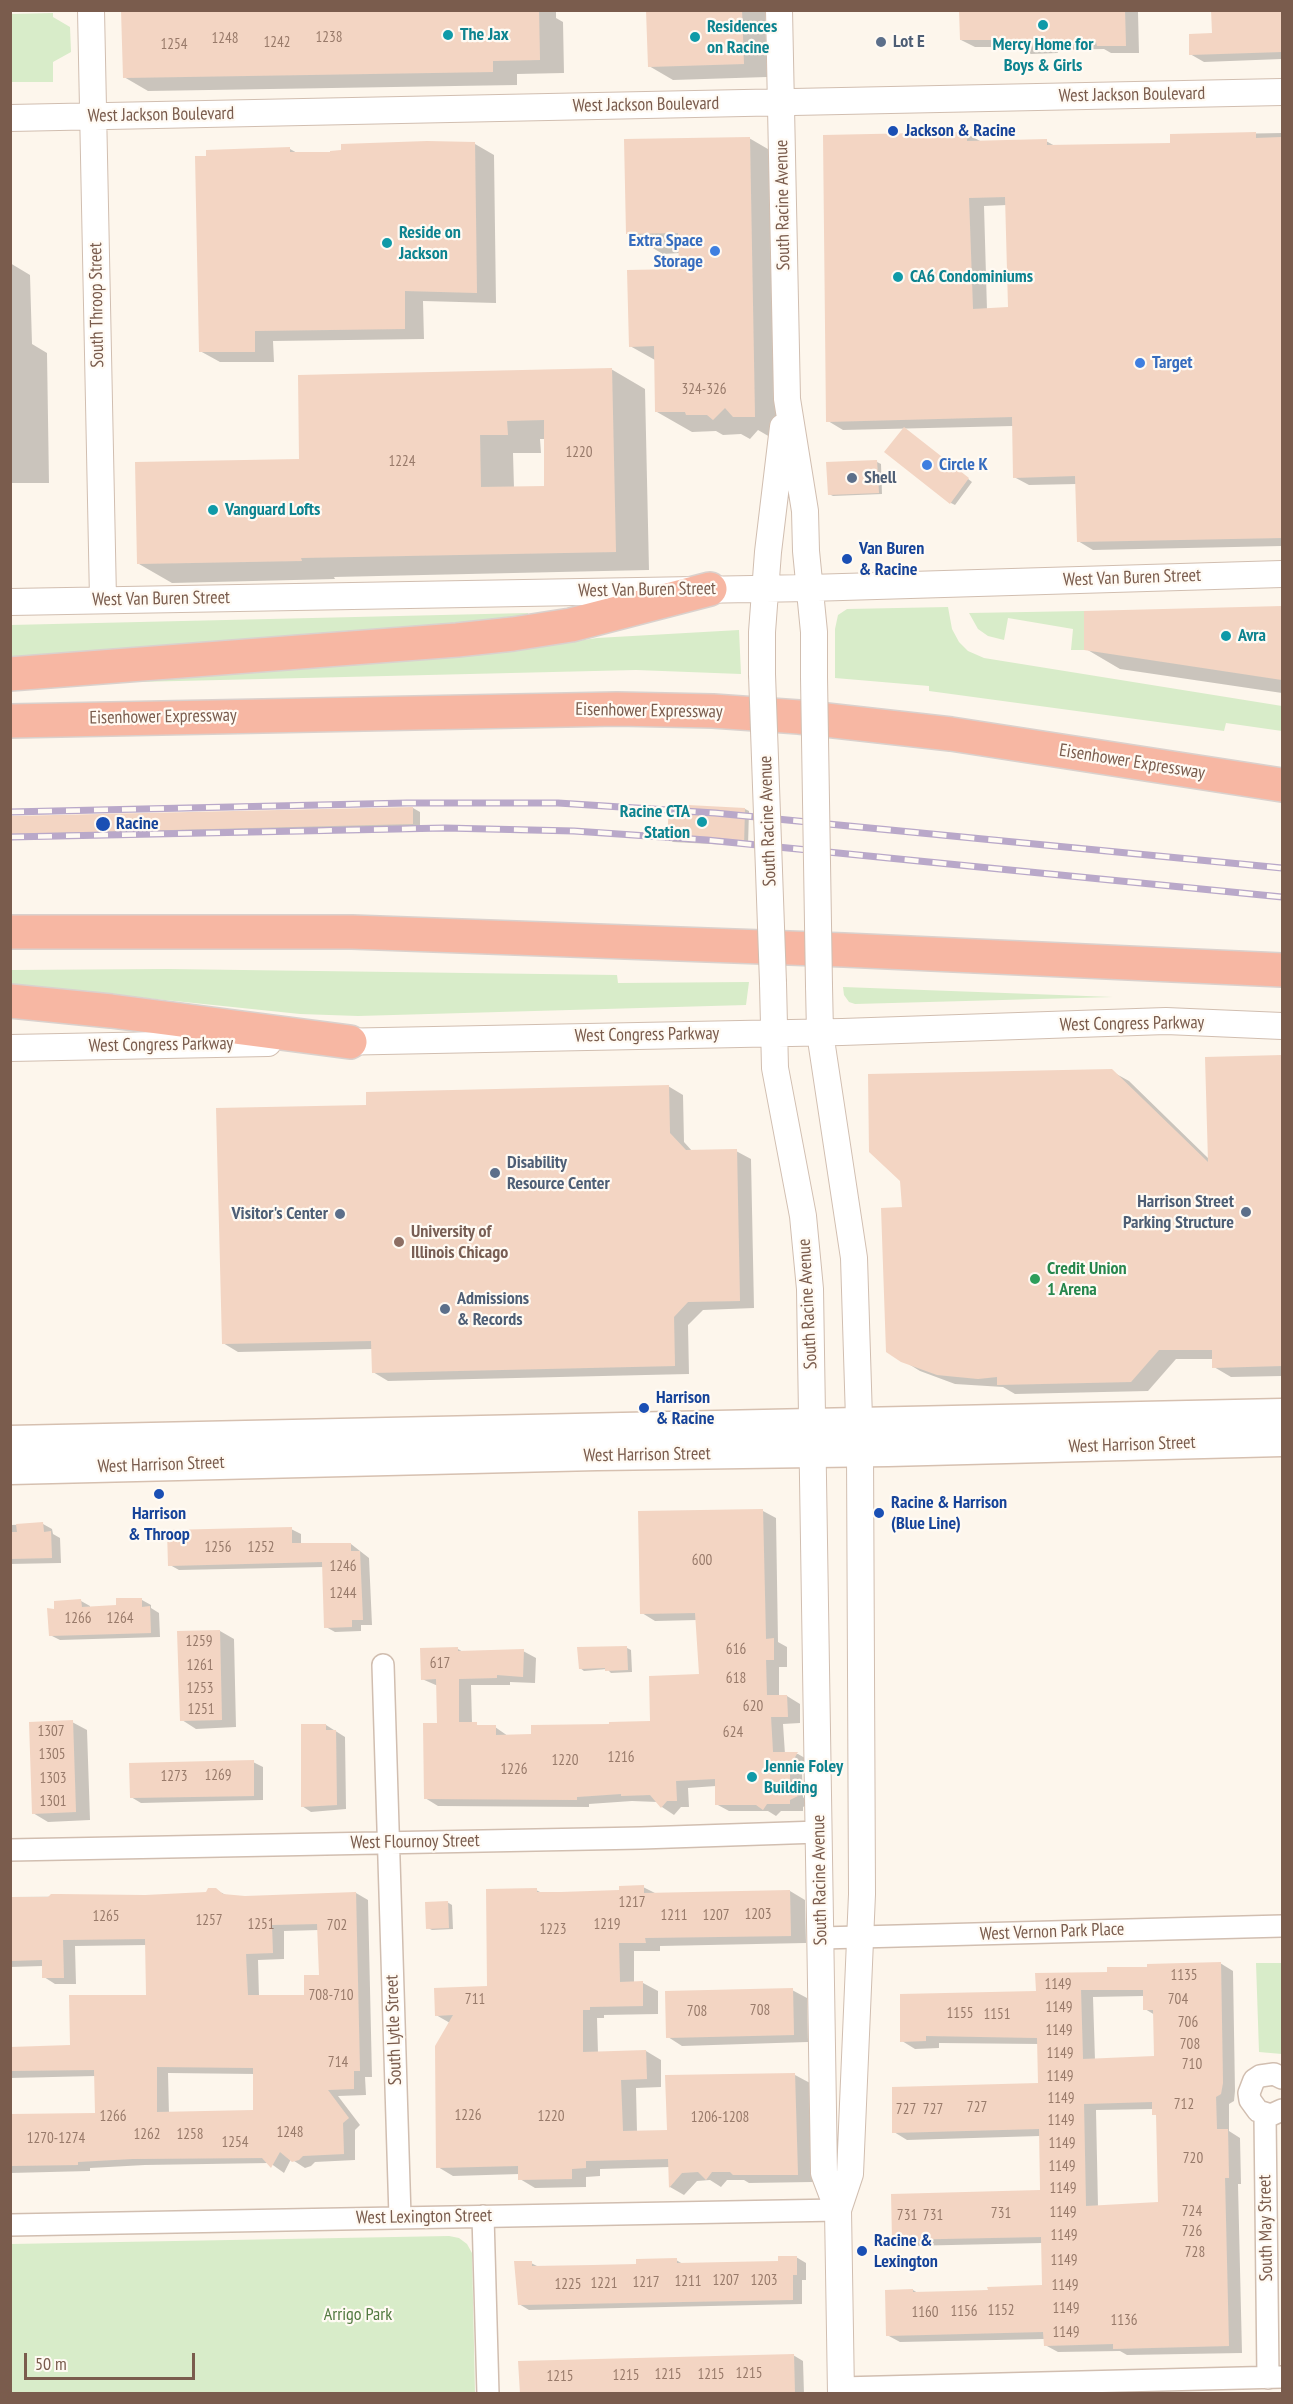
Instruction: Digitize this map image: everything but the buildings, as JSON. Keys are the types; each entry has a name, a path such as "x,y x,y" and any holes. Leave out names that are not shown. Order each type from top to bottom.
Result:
{"highway":[{"path":"10,674 513,634 571,625 710,589"},
{"name":"Eisenhower Expressway","path":"10,721 606,709 713,711 800,717 951,734 1282,785"},
{"path":"10,932 352,932 867,951 1282,970"},
{"path":"10,1001 101,1010 350,1042"}],"main road":[{"name":"West Harrison Street","path":"860,1437 1282,1414"},
{"name":"West Harrison Street","path":"10,1441 860,1437 1282,1441"},
{"name":"West Harrison Street","path":"10,1469 812,1438"}],"street":[{"name":"South Throop Street","path":"91,10 103,599"},
{"name":"South Racine Avenue","path":"779,10 787,399 765,588 762,674 775,1068 803,1216 808,1262 824,2173 838,2210"},
{"name":"West Jackson Boulevard","path":"10,118 1282,92"},
{"name":"South Racine Avenue","path":"787,399 805,511 814,632 820,1033 854,1258 860,1437 861,1937 850,2174 838,2210 841,2391"},
{"name":"West Van Buren Street","path":"10,602 809,588 1282,574"},
{"name":"West Congress Parkway","path":"10,1048 820,1033 1166,1021 1282,1026"},
{"name":"South Lytle Street","path":"383,1665 400,2217"},
{"name":"West Flournoy Street","path":"10,1850 819,1832"},
{"name":"West Vernon Park Place","path":"821,1938 1282,1926"},
{"name":"South May Street","path":"1275,2377 1274,2112 1253,2106 1250,2100 1250,2086 1254,2080 1267,2073 1282,2078"},
{"name":"West Lexington Street","path":"10,2225 838,2210"},
{"path":"483,2216 488,2394"},
{"path":"841,2391 1275,2377"}],"green space":[{"path":"53,13 53,17 70,27 71,52 53,62 53,82 11,82 11,14"},
{"path":"948,607 952,629 959,642 968,651 984,658 1282,706 1282,731 1226,723 1224,731 929,691 929,686 835,678 835,629 838,615 847,609"},
{"path":"1084,611 1084,650 1071,650 1073,629 1008,618 1004,640 988,636 978,629 969,613"},
{"path":"528,613 528,618 475,624 11,659 10,625"},
{"path":"739,630 741,674 636,670 137,682 138,679 529,648 597,638"},
{"path":"168,969 617,975 618,983 749,982 746,1005 358,1016 300,1014 49,988 11,987 11,970"},
{"path":"843,987 1113,997 855,1004 849,1002 844,995"},
{"path":"1256,1963 1281,1963 1282,2054 1259,2052"},
{"name":"Arrigo Park","path":"449,2236 459,2238 467,2244 472,2253 475,2393 11,2393 11,2244"}],"railway":[{"path":"10,812 407,803 558,803 715,813 1282,868"},
{"path":"10,837 445,828 574,831 707,840 1282,897"}],"place":[{"name":"Mercy Home for Boys & Girls","path":"1043,25"},
{"name":"The Jax","path":"448,35"},
{"name":"Residences on Racine","path":"695,37"},
{"name":"Lot E","path":"881,42"},
{"name":"Jackson & Racine","path":"893,131"},
{"name":"Reside on Jackson","path":"387,243"},
{"name":"Extra Space Storage","path":"715,251"},
{"name":"CA6 Condominiums","path":"898,277"},
{"name":"Target","path":"1140,363"},
{"name":"Circle K","path":"927,465"},
{"name":"Shell","path":"852,478"},
{"name":"Vanguard Lofts","path":"213,510"},
{"name":"Van Buren & Racine","path":"847,559"},
{"name":"Avra","path":"1226,636"},
{"name":"Racine CTA Station","path":"702,822"},
{"name":"Racine","path":"103,824"},
{"name":"Disability Resource Center","path":"495,1173"},
{"name":"Harrison Street Parking Structure","path":"1246,1212"},
{"name":"Visitor's Center","path":"340,1214"},
{"name":"University of Illinois Chicago","path":"399,1242"},
{"name":"Credit Union 1 Arena","path":"1035,1279"},
{"name":"Admissions & Records","path":"445,1309"},
{"name":"Harrison & Racine","path":"644,1408"},
{"name":"Harrison & Throop","path":"159,1494"},
{"name":"Racine & Harrison (Blue Line)","path":"879,1513"},
{"name":"Jennie Foley Building","path":"752,1777"},
{"name":"Racine & Lexington","path":"862,2251"}]}
